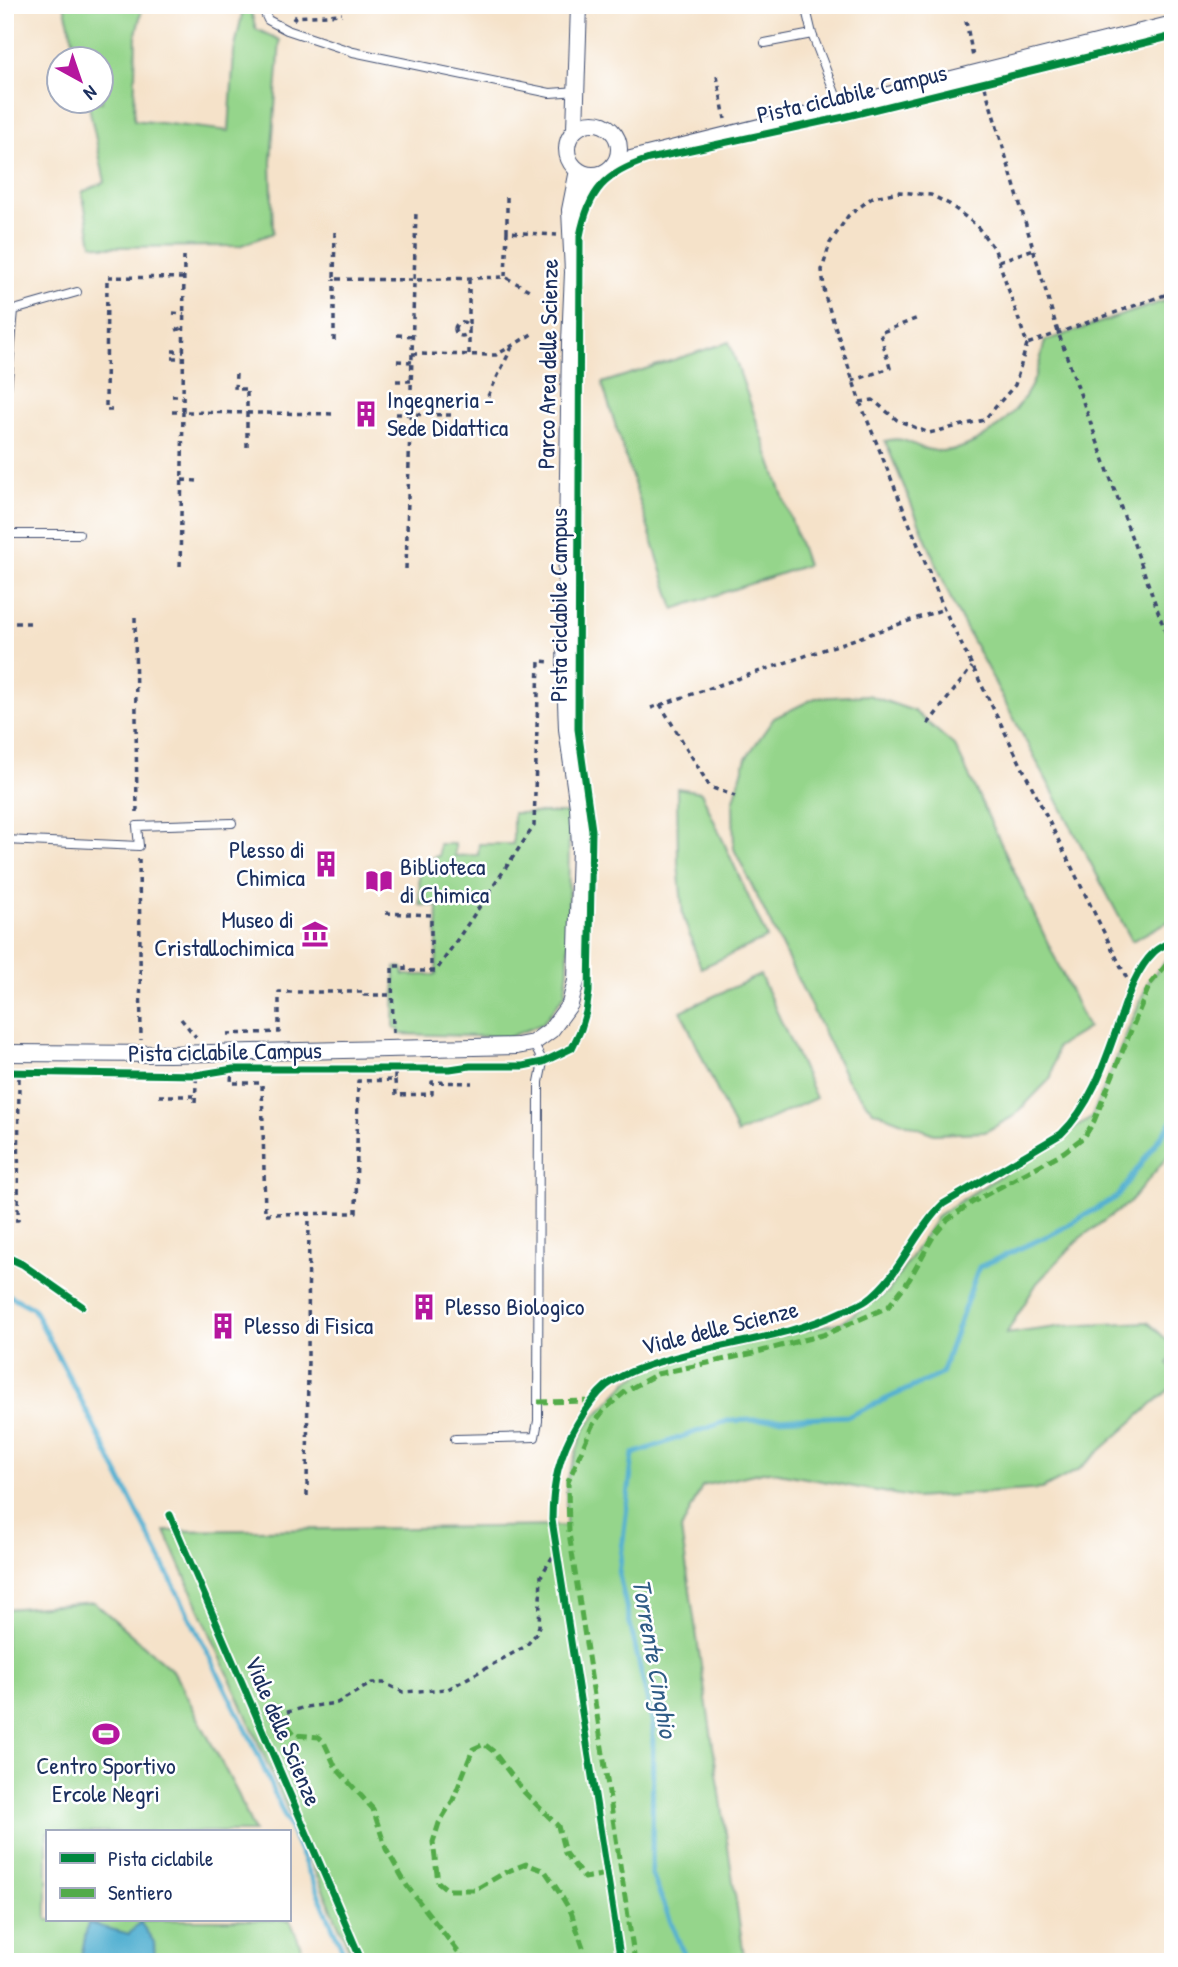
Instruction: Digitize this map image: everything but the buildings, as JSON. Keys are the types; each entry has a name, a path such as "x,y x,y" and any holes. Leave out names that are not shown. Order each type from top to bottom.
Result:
{"street":[{"path":"579,5 575,129 567,150 569,158 578,170 600,174 615,163 728,133 840,106 979,80 1173,24"},
{"path":"578,91 599,124"},
{"path":"575,129 590,123 599,124 613,132 619,147 615,163"},
{"path":"617,139 659,153"},
{"name":"Parco Area delle Scienze","path":"533,1042 551,1030 562,1017 570,1003 576,981 580,848 578,807 567,729 565,674 573,234 570,210 578,170"},
{"name":"Parco Area delle Scienze","path":"573,234 580,202 600,174"},
{"path":"5,1053 141,1054 196,1044 394,1048 517,1045 533,1042"}],"lane":[{"path":"261,5 268,20 286,30 353,52 550,93 578,91"},
{"path":"805,5 812,34 840,106"},
{"path":"765,43 812,34"},
{"path":"5,412 14,310 77,292"},
{"path":"5,534 79,534"},
{"path":"5,840 139,846 137,826 232,823"},
{"path":"455,1439 535,1437 537,1429 539,1082 543,1062 533,1042"}],"path":[{"path":"292,22 295,17 342,14"},
{"path":"966,21 979,80 1058,332 1173,653"},
{"path":"717,76 728,133"},
{"path":"1170,128 1173,137"},
{"path":"860,402 873,400 897,420 929,433 984,420 1015,385 1027,344 995,250 976,225 949,204 931,195 899,192 873,197 848,215 830,243 822,270 824,296 860,402 944,609 1131,987"},
{"path":"505,277 508,193"},
{"path":"406,569 416,211"},
{"path":"334,341 335,232"},
{"path":"507,232 573,234"},
{"path":"999,261 1034,249"},
{"path":"180,569 184,256"},
{"path":"112,410 106,410 107,277 184,278"},
{"path":"334,279 505,277 529,290"},
{"path":"469,279 469,355"},
{"path":"1027,344 1173,292"},
{"path":"173,313 184,314"},
{"path":"852,381 890,368 880,333 918,318"},
{"path":"460,322 467,324 469,329 467,335 462,337 456,334 454,329 460,322"},
{"path":"176,330 184,327"},
{"path":"107,332 113,332"},
{"path":"412,354 496,355 532,334"},
{"path":"397,335 413,336"},
{"path":"488,396 513,345"},
{"path":"172,351 184,351"},
{"path":"172,358 184,358"},
{"path":"397,361 412,362"},
{"path":"236,374 235,389 247,390 247,450"},
{"path":"397,381 412,381"},
{"path":"172,396 183,396"},
{"path":"396,401 411,401"},
{"path":"172,412 337,414"},
{"path":"396,414 453,415"},
{"path":"182,480 198,481"},
{"path":"651,708 944,609"},
{"path":"135,617 137,826"},
{"path":"5,623 30,623"},
{"path":"929,724 972,667"},
{"path":"472,1083 432,1082 432,1094 396,1095 394,1033 391,1033 392,966 405,966 405,971 436,971 534,826 538,676"},
{"path":"660,704 710,787 735,796"},
{"path":"139,846 141,1054"},
{"path":"386,914 431,915 431,971"},
{"path":"1127,999 1137,976"},
{"path":"219,1035 278,1032 279,992 364,992 364,995 392,995"},
{"path":"159,1096 195,1099 196,1044 181,1019"},
{"path":"196,1044 208,1036"},
{"path":"232,1065 231,1083 262,1083 265,1214 356,1213 358,1081 395,1080"},
{"path":"382,1069 408,1069"},
{"path":"5,1220 18,1220 16,1073 29,1073"},
{"path":"307,1496 309,1213"},
{"path":"555,1539 559,1563"},
{"path":"258,1720 279,1713 337,1703 372,1683 384,1683 404,1692 447,1689 514,1654 527,1646 537,1634 541,1576 556,1549"}],"green space":[{"path":"64,5 143,5 136,34 134,120 229,131 234,52 244,5 249,5 256,29 280,40 271,162 273,233 239,246 103,247 92,244 82,192 105,182 91,116 116,116 116,46 75,46"},
{"path":"1173,298 1173,919 1132,941 953,604 885,441 899,439 924,449 945,451 975,442 1001,424 1022,400 1035,377 1045,341"},
{"path":"729,342 807,565 674,609 602,383"},
{"path":"868,695 914,711 955,746 1088,1028 1057,1047 1051,1078 1014,1116 985,1132 934,1134 873,1111 847,1080 734,849 733,803 746,758 774,718 815,698"},
{"path":"677,788 701,792 767,938 701,968 683,916 678,863"},
{"path":"513,813 569,813 568,969 565,994 542,1024 509,1037 399,1034 399,1029 394,1029 395,967 403,968 404,975 436,975 438,906 420,905 419,869 433,868 433,857 439,856 439,844 455,844 455,856 478,855 479,844 513,844"},
{"path":"1173,952 1173,1150 1129,1203 1080,1238 1037,1283 1006,1334 1064,1326 1148,1322 1173,1346 1173,1356 1168,1363 1173,1374 1173,1386 1078,1470 1042,1489 915,1498 767,1471 702,1486 681,1530 745,1962 355,1962 165,1531 566,1526 566,1482 585,1427 628,1381 664,1361 841,1322 888,1292 938,1215 1091,1118 1149,980"},
{"path":"760,975 816,1098 737,1134 681,1011"},
{"name":"Centro Sportivo Ercole Negri","path":"94,1602 174,1672 239,1796 253,1830 46,1830 46,1922 290,1922 290,1920 307,1962 5,1962 5,1609"}],"water":[{"path":"140,1922 154,1942 155,1962 123,1962 123,1958 110,1956 108,1962 80,1962 88,1923 129,1934"}],"waterway":[{"name":"Torrente Cinghio","path":"687,1962 652,1875 653,1725 619,1575 633,1454 727,1421 849,1416 941,1374 979,1267 1054,1233 1117,1197 1173,1120"},
{"path":"5,1293 33,1308 80,1398 252,1741 348,1962"}],"marked path":[{"path":"635,1962 569,1533 568,1482 592,1426 604,1410 626,1391 657,1374 826,1334 888,1307 909,1280 933,1237 948,1219 973,1202 1064,1152 1085,1136 1094,1121 1150,984 1173,957"},
{"path":"538,1402 592,1401"},
{"path":"279,1713 295,1735 319,1737 324,1742 336,1768 373,1809 386,1849 407,1886 466,1962"},
{"path":"588,1962 571,1912 545,1871 526,1864 475,1890 448,1890 438,1882 433,1842 473,1749 484,1744 493,1751 524,1792 558,1826 565,1853 584,1878 607,1874"}],"cycle path":[{"name":"Pista ciclabile Campus","path":"5,1072 196,1075 233,1069 450,1069 470,1066 523,1066 543,1062 572,1048 581,1029 589,992 592,830 578,729 580,236 594,195 610,177 649,159 844,117 1173,36"},
{"name":"Viale delle Scienze","path":"621,1962 552,1520 553,1494 558,1470 571,1435 598,1394 606,1386 631,1372 682,1356 798,1328 867,1300 889,1279 943,1204 1061,1134 1072,1122 1097,1081 1137,975 1154,952 1173,940"},
{"path":"5,1256 22,1264 82,1306"},
{"name":"Viale delle Scienze","path":"170,1515 362,1962"}],"place":[{"name":"Ingegneria - Sede Didattica","path":"366,414"},
{"name":"Plesso di Chimica","path":"326,864"},
{"name":"Biblioteca di Chimica","path":"379,881"},
{"name":"Museo di Cristallochimica","path":"315,934"},
{"name":"Plesso Biologico","path":"424,1307"},
{"name":"Plesso di Fisica","path":"223,1326"},
{"name":"Centro Sportivo Ercole Negri","path":"106,1734"}]}
